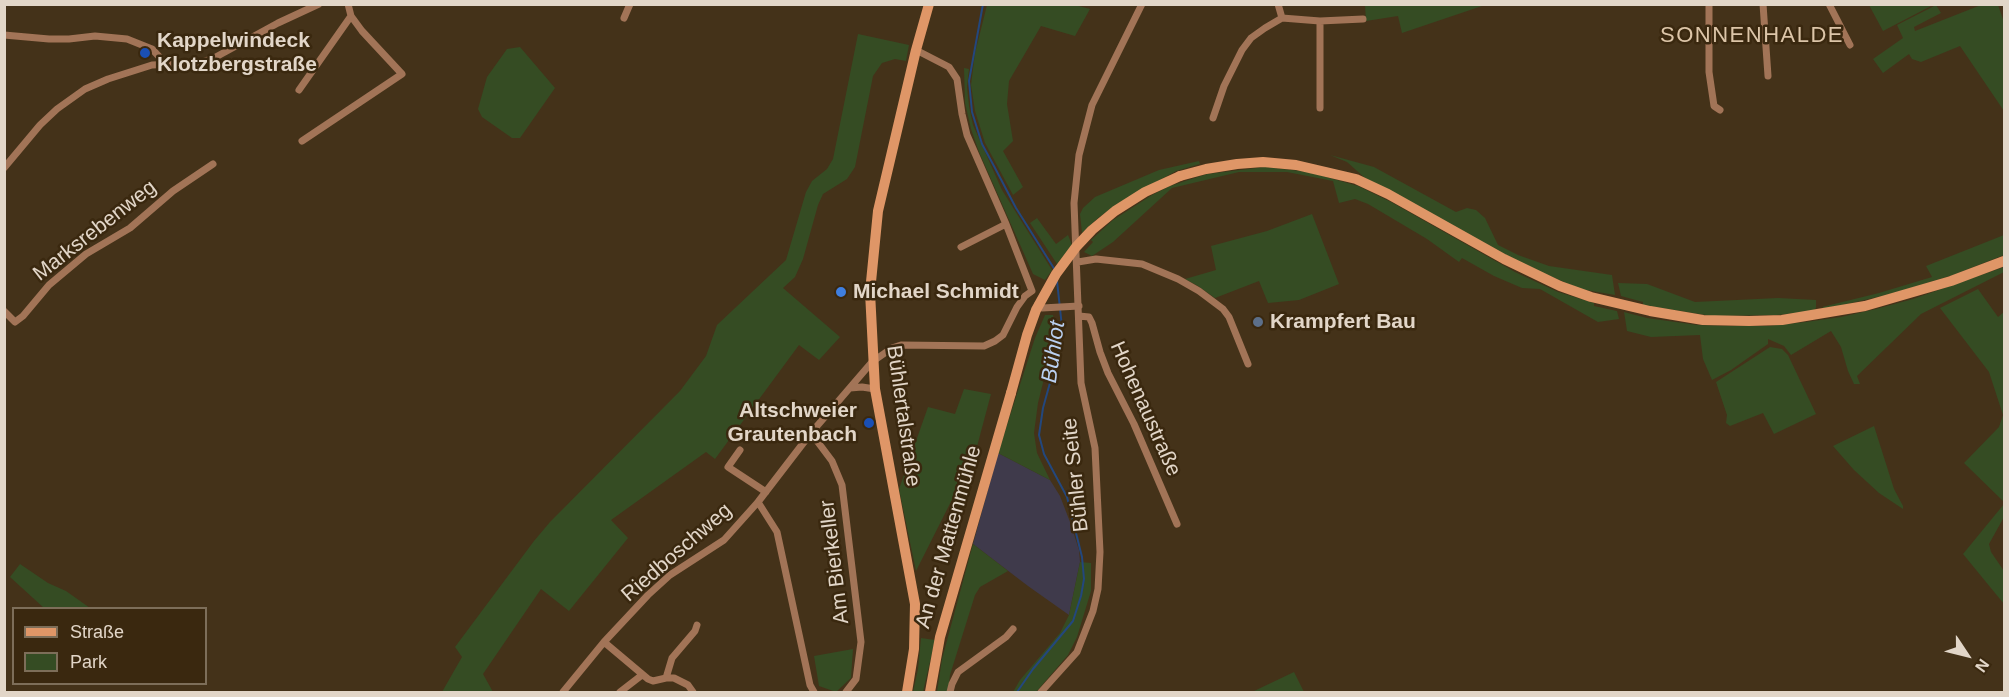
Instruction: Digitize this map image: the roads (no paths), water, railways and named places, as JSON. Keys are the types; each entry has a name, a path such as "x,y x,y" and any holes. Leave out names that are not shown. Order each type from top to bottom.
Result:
{"main road":[{"name":"Bühlertalstraße","path":"907,693 914,649 915,604 875,389 870,292 878,210 929,4"},
{"name":"An der Mattenmühle","path":"930,693 940,637 1026,335 1036,310 1056,274 1092,230 1145,192 1180,176 1237,164 1263,162 1296,165 1356,179 1560,286 1591,297 1650,311 1703,320 1782,320 1866,306 1901,297 2004,261"}],"street":[{"path":"4,168 40,125 70,99 108,79 165,63 199,63 214,58 278,23 319,4"},
{"path":"302,141 402,74 362,31 351,16 348,4"},
{"path":"624,18 630,4"},
{"name":"Bühler Seite","path":"1041,693 1077,652 1093,611 1098,589 1100,552 1095,448 1081,383 1074,202 1079,155 1092,105 1142,4"},
{"path":"1278,4 1282,18"},
{"path":"1709,4 1709,72 1714,106 1720,110"},
{"path":"1763,4 1768,76"},
{"path":"1829,4 1850,45"},
{"path":"299,90 351,16"},
{"path":"1213,118 1224,86 1242,50 1251,38 1282,18 1320,21 1363,19"},
{"path":"1320,21 1320,108"},
{"path":"4,35 49,39 95,36 127,39 152,49 165,63"},
{"path":"916,50 950,67 957,79 967,135 1006,224 961,247"},
{"name":"Marksrebenweg","path":"4,311 15,322 49,285 86,254 130,228 173,191 213,164"},
{"name":"Riedboschweg","path":"563,693 604,642 648,595 670,575 724,540 758,502 811,433 873,362 892,348 901,345 984,346 1003,335 1017,307 1032,291 1006,224"},
{"path":"1078,262 1096,259 1142,264 1199,291 1218,304 1228,317 1248,364"},
{"path":"1035,301 1041,308 1079,306"},
{"name":"Hohenaustraße","path":"1079,316 1089,317 1092,322 1107,373 1134,424 1177,524"},
{"path":"850,388 875,389"},
{"name":"Am Bierkeller","path":"811,433 832,461 842,485 861,642 856,679 846,693"},
{"name":"Riedboschweg","path":"740,450 728,467 766,492"},
{"path":"758,502 777,532 810,685 814,693"},
{"path":"666,678 672,658 695,631 697,625"},
{"path":"950,693 958,672 1006,637 1013,629"},
{"path":"604,642 642,675 653,681 666,678 681,681 693,693"},
{"path":"621,693 642,675"}],"waterway":[{"name":"Bühlot","path":"983,4 969,81 972,112 982,144 1016,208 1055,270"},
{"name":"Bühlot","path":"1017,692 1073,621 1084,579 1082,557 1067,497 1044,454 1039,435 1062,327 1057,281"}],"place":[{"name":"Kappelwindeck Klotzbergstraße","path":"145,53"},
{"name":"Michael Schmidt","path":"841,292"},
{"name":"Krampfert Bau","path":"1258,322"},
{"name":"Altschweier Grautenbach","path":"869,423"}],"district":[{"name":"SONNENHALDE","path":"1752,36"}]}
